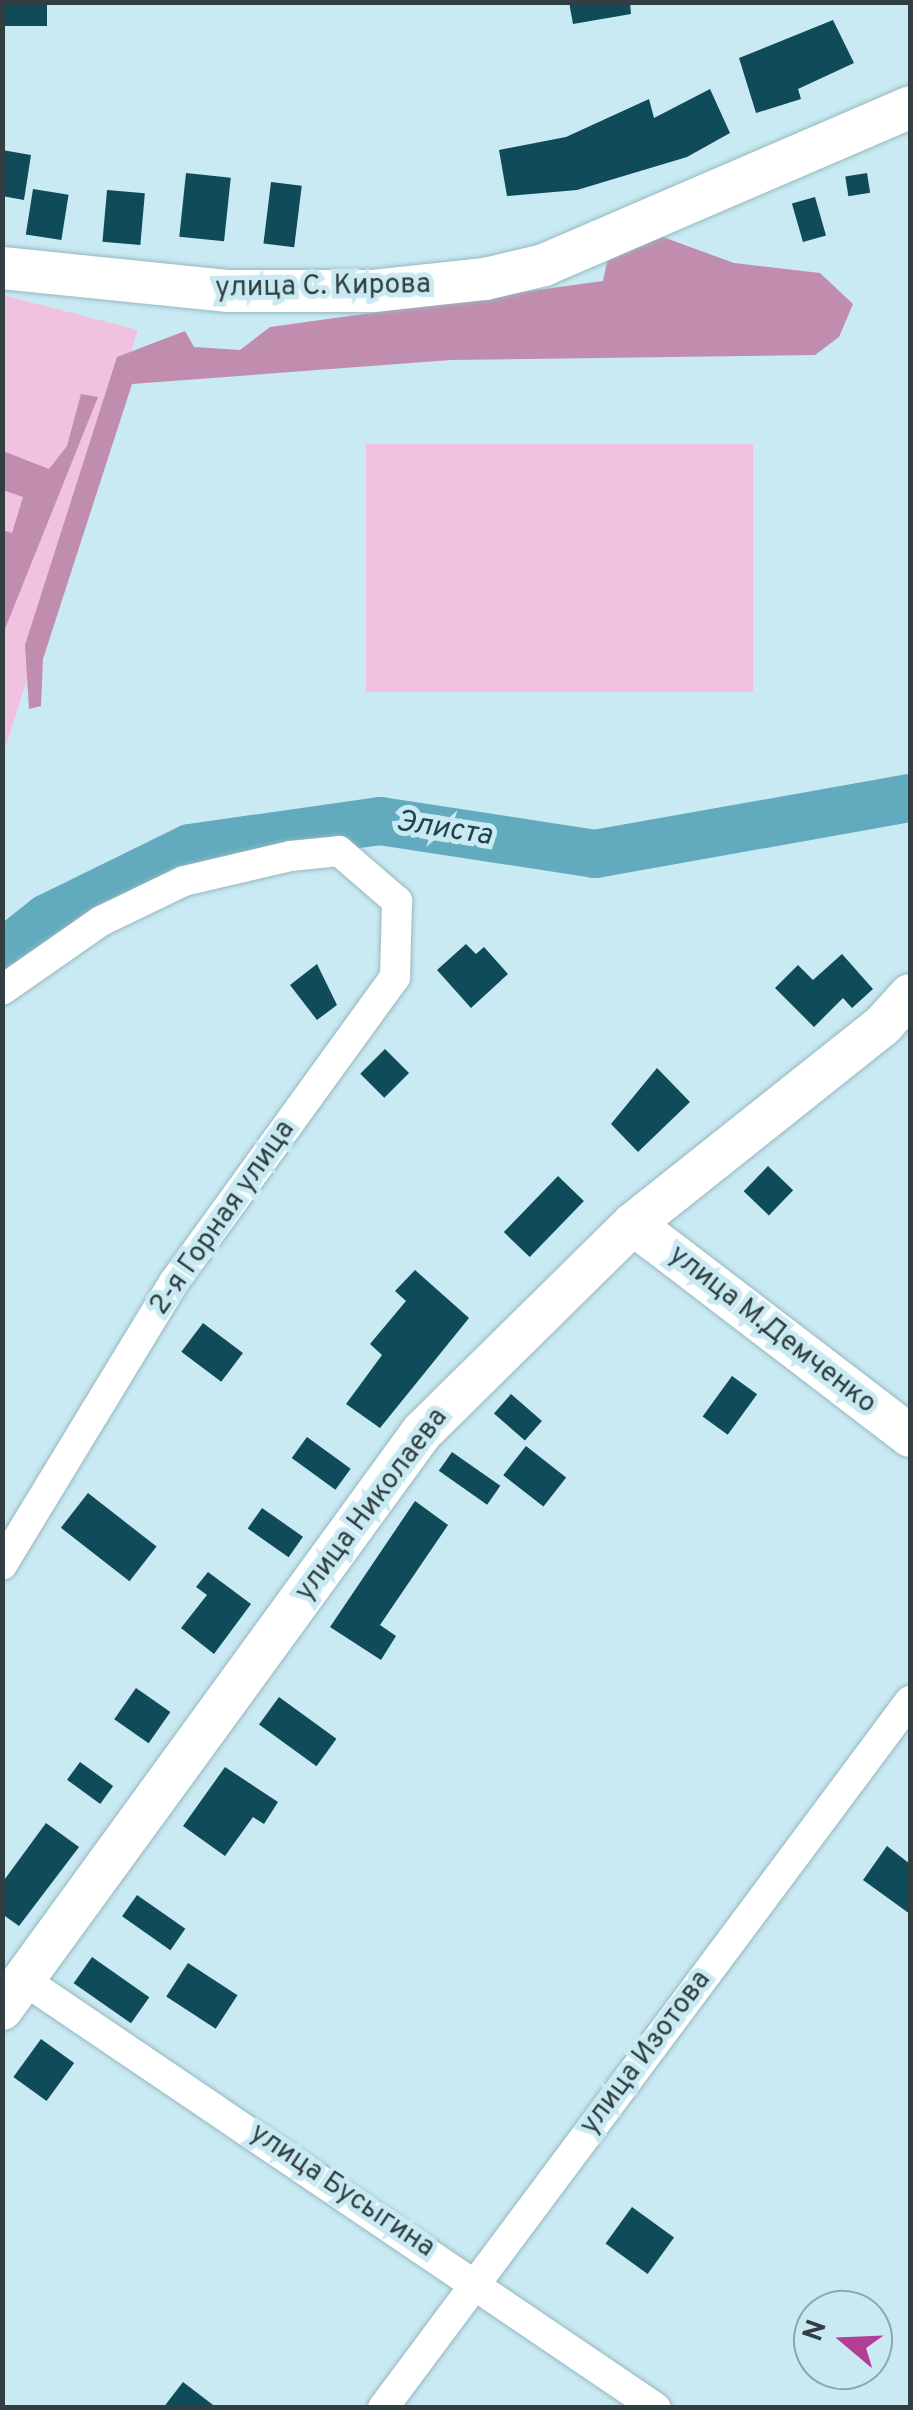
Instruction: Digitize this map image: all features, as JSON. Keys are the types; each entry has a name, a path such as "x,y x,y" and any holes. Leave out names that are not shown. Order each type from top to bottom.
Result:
{"street":[{"name":"улица С. Кирова","path":"2,268 229,291 373,291 485,279 544,264 910,108"},
{"name":"2-я Горная улица","path":"2,990 101,921 184,881 339,852 372,873 397,901 395,977 174,1282 2,1564"},
{"name":"улица Николаева","path":"13,1995 422,1432 633,1224 883,1025 910,994"},
{"name":"улица М.Демченко","path":"633,1224 910,1436"},
{"name":"улица Изотова","path":"383,2408 910,1701"},
{"name":"улица Бусыгина","path":"13,1995 476,2280 656,2408"}],"shaded area":[{"path":"649,232 734,263 820,273 853,304 839,337 815,355 451,360 132,384 43,659 41,706 29,709 25,645 117,357 185,331 194,347 240,350 270,327 603,281 609,253"},
{"path":"3,295 138,330 3,755"},
{"path":"81,394 98,397 3,634 3,530 12,533 23,497 3,490 3,451 49,469 67,446"},
{"path":"366,444 753,444 753,692 366,692"}],"building":[{"path":"2,2 47,2 47,26 2,26"},
{"path":"569,2 630,2 631,14 573,24"},
{"path":"833,20 854,63 798,89 801,99 756,113 739,58"},
{"path":"710,89 730,133 687,157 577,190 507,196 499,150 566,137 649,99 654,118"},
{"path":"2,150 31,155 24,200 2,196"},
{"path":"186,173 231,178 224,241 179,237"},
{"path":"867,173 870,193 848,196 845,176"},
{"path":"271,182 302,186 294,247 263,244"},
{"path":"33,189 69,195 61,240 26,234"},
{"path":"107,190 145,193 140,245 102,242"},
{"path":"815,197 826,235 803,242 792,204"},
{"path":"466,944 476,954 484,947 508,974 471,1008 437,970"},
{"path":"842,954 873,989 852,1008 843,998 814,1027 775,988 798,965 813,980"},
{"path":"317,964 337,1005 317,1020 290,985"},
{"path":"385,1049 409,1073 384,1098 360,1074"},
{"path":"657,1068 690,1102 638,1152 611,1124"},
{"path":"768,1166 793,1190 769,1215 744,1191"},
{"path":"558,1176 584,1201 530,1257 504,1232"},
{"path":"415,1270 469,1318 380,1428 346,1404 382,1355 370,1344 406,1301 395,1291"},
{"path":"203,1323 243,1353 221,1382 181,1352"},
{"path":"732,1376 757,1394 728,1435 703,1416"},
{"path":"511,1394 542,1421 525,1441 494,1414"},
{"path":"307,1437 351,1469 335,1490 292,1458"},
{"path":"526,1446 566,1477 543,1507 503,1475"},
{"path":"452,1452 500,1486 487,1505 439,1471"},
{"path":"88,1493 157,1547 129,1581 61,1528"},
{"path":"415,1501 448,1525 380,1625 396,1636 381,1660 330,1627"},
{"path":"262,1508 303,1537 289,1557 248,1528"},
{"path":"208,1572 251,1604 214,1654 181,1628 207,1595 196,1587"},
{"path":"136,1688 170,1712 149,1743 114,1719"},
{"path":"279,1697 336,1739 316,1766 259,1725"},
{"path":"80,1762 113,1786 100,1804 67,1780"},
{"path":"225,1767 278,1802 264,1824 253,1817 225,1856 183,1826"},
{"path":"46,1823 79,1847 19,1926 2,1914 2,1883"},
{"path":"887,1846 910,1864 910,1914 863,1880"},
{"path":"137,1895 185,1929 170,1950 122,1916"},
{"path":"92,1957 149,1997 131,2023 74,1983"},
{"path":"188,1963 237,1995 216,2029 166,1997"},
{"path":"41,2039 74,2063 47,2101 13,2077"},
{"path":"632,2207 674,2238 648,2274 606,2243"},
{"path":"183,2382 217,2408 163,2408"}],"waterway":[{"name":"Элиста","path":"2,954 47,918 190,848 380,821 595,854 910,798"}]}
